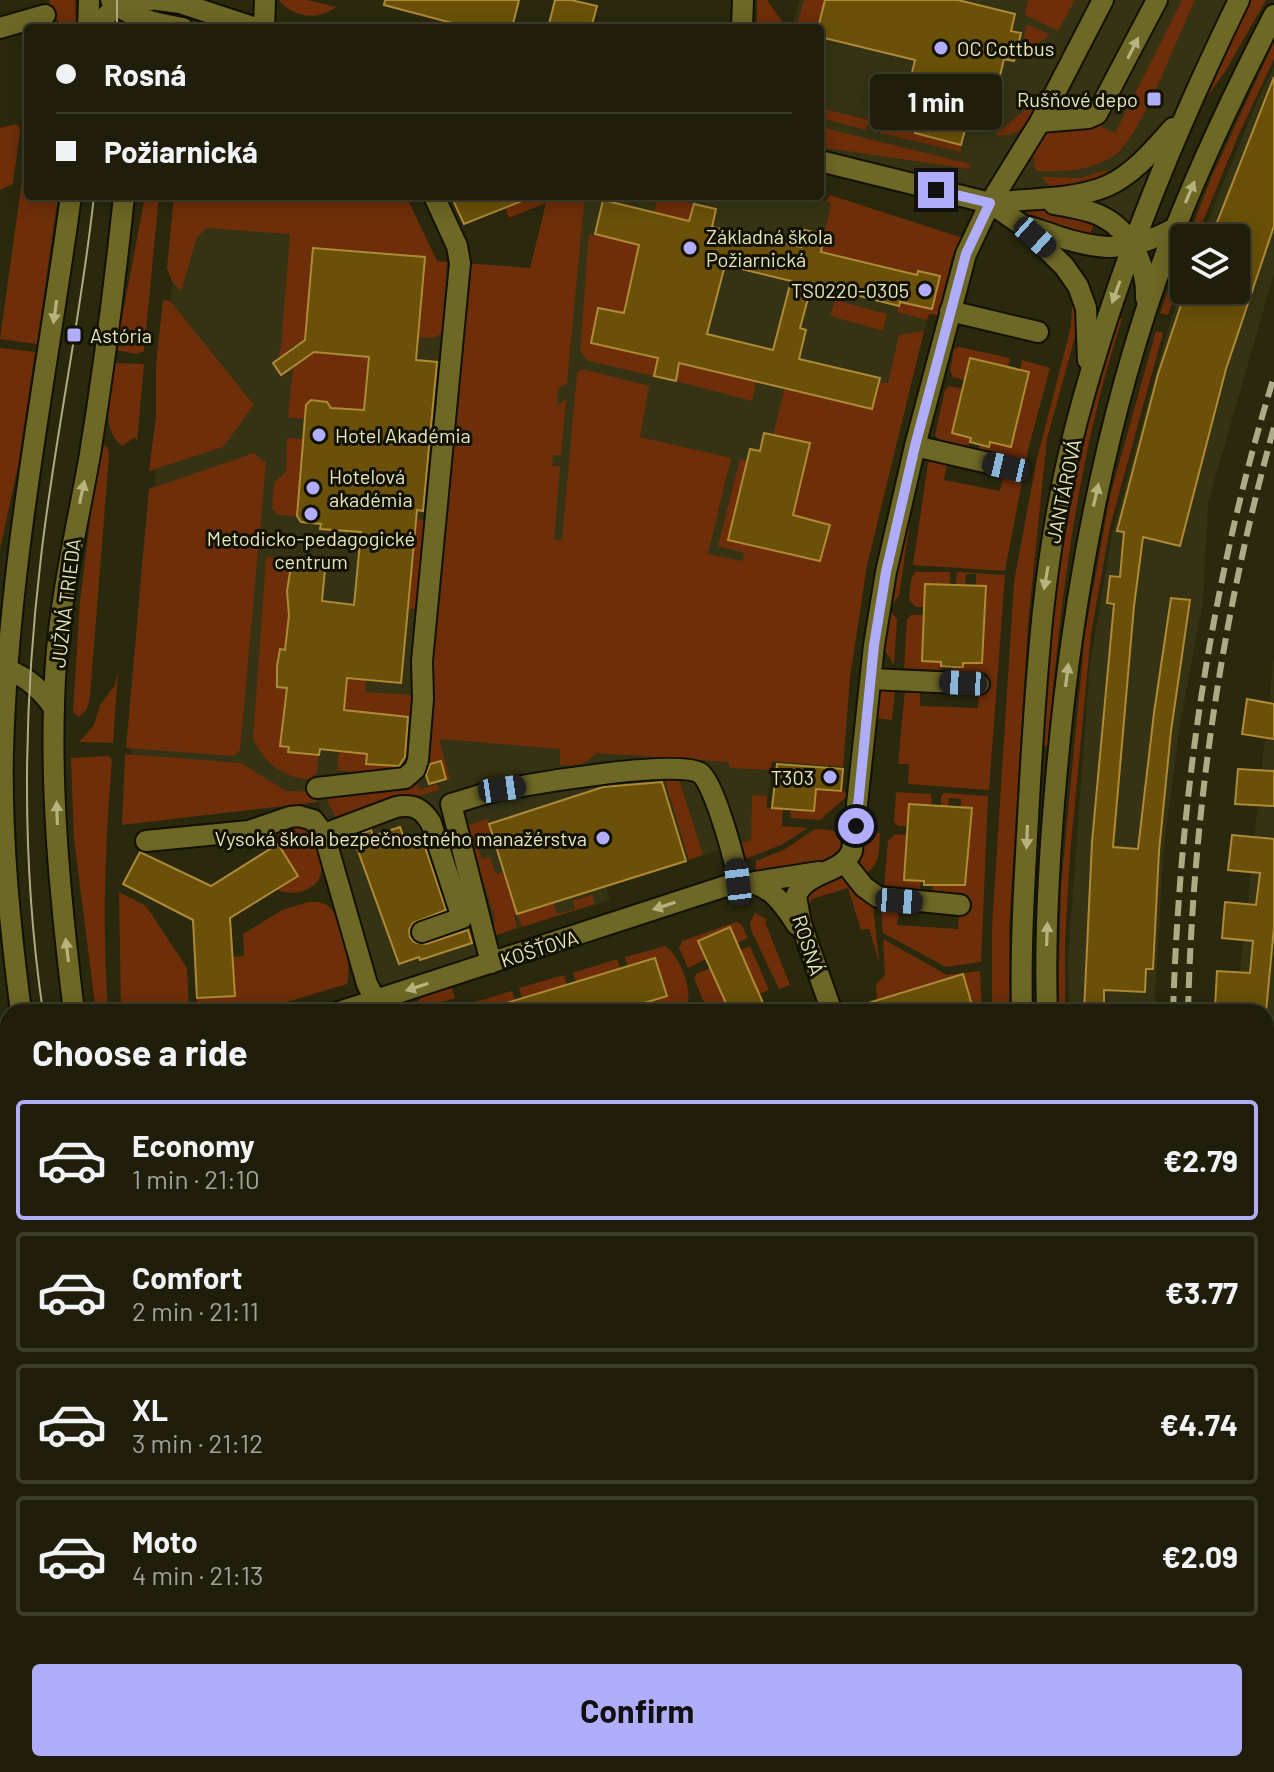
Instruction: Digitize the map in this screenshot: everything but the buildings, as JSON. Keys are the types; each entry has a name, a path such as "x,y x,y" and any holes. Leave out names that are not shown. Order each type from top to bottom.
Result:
{"street":[{"path":"89,0 91,24"},
{"path":"200,0 249,24"},
{"path":"264,24 265,0"},
{"path":"742,24 743,0"},
{"path":"960,905 878,897 838,866 852,851 855,837 871,679 886,572 915,446 966,254 990,203 1040,122 1103,0"},
{"path":"1040,122 1088,118 1097,114 1157,0"},
{"name":"JANTÁROVÁ","path":"1022,1004 1027,825 1043,595 1059,501 1110,307 1185,115 1239,0"},
{"path":"95,24 114,3 145,8 180,3 245,24"},
{"path":"145,8 175,24"},
{"path":"0,28 48,14"},
{"name":"JANTÁROVÁ","path":"1177,224 1211,142 1274,15"},
{"path":"990,203 1083,194 1109,185 1148,155 1185,115"},
{"path":"824,162 990,203 1022,225 1064,266 1083,299 1088,325 1089,379"},
{"path":"1029,198 1100,215 1123,233 1133,246 1146,278 1144,318"},
{"path":"20,1004 6,863 2,747 4,678 70,200"},
{"name":"JUŽNÁ TRIEDA","path":"73,1004 59,879 54,708 56,660 67,574 96,417 123,200"},
{"path":"317,788 405,778 415,769 418,760 423,699 422,661 460,263 457,246 436,200"},
{"path":"1022,225 1091,246 1115,248 1152,241 1170,231"},
{"name":"JANTÁROVÁ","path":"1047,1004 1054,800 1075,613 1094,503 1144,318 1170,243"},
{"path":"950,311 1038,332"},
{"path":"915,446 1006,467"},
{"path":"0,612 19,561"},
{"path":"30,683 44,675 56,660"},
{"path":"4,678 30,683 44,693 54,708"},
{"path":"871,679 979,684"},
{"path":"491,963 451,804 502,789 656,768 688,768 699,773 710,786 736,866 746,882 767,888 780,900 804,935"},
{"path":"324,834 406,805 424,813 431,823 462,918 422,932"},
{"path":"146,841 249,831 290,817 313,820 324,834 367,984 376,1004"},
{"name":"KOŠŤOVA","path":"382,1004 491,963 746,882 838,866"},
{"name":"ROSNÁ","path":"829,1004 804,935 796,896 806,882 838,866"}],"shaded area":[{"path":"49,0 75,0 76,24 61,24 52,13"},
{"path":"279,0 307,0 336,7 306,16 291,11"},
{"path":"757,0 767,0 782,24 757,24"},
{"path":"800,0 1239,0 1133,246 1076,208 990,203 824,162 824,24 793,24"},
{"path":"804,0 825,0 819,24 797,24"},
{"path":"1028,0 1075,0 1058,31 1025,15"},
{"path":"1182,0 1195,0 1148,107 1125,145 1115,155 1087,167 1067,171 1036,171 1035,150 1047,131 1100,126 1115,133"},
{"path":"1251,0 1266,0 1207,97"},
{"path":"1027,24 1050,35 1019,57"},
{"path":"1274,42 1274,59 1202,224 1193,224 1211,178"},
{"path":"1274,67 1274,274 1208,503 1203,601 1180,724 1164,845 1154,1004 1069,1004 1068,960 1090,663 1112,535 1177,304 1250,304 1250,224 1207,224"},
{"path":"1034,102 1040,105 1022,128 1011,134 995,135"},
{"path":"824,109 873,122 872,125 867,124 866,130 824,119"},
{"path":"910,112 920,114 915,133 961,145 961,152 880,133 878,123 905,130"},
{"path":"16,124 20,129 13,184 0,190 0,128"},
{"path":"824,128 970,164 969,169 824,148"},
{"path":"24,166 24,200 57,200 37,344 0,339"},
{"path":"1106,170 1110,175 1068,188 1050,187 1042,177 1081,178"},
{"path":"830,195 963,238 952,257 938,315 929,314 927,320 897,312 906,272 821,252 831,203 826,201"},
{"path":"144,200 159,200 144,351 137,354 116,350"},
{"path":"174,200 408,200 437,261 530,269 547,200 822,200 930,232 911,303 930,308 867,565 850,677 843,767 772,762 763,836 606,886 610,900 476,941 483,966 376,1001 324,834 319,802 125,824 139,592 149,489 154,485 177,226"},
{"path":"174,200 408,200 437,261 447,262 442,333 434,338 418,337 425,257 314,248 305,340 290,348 280,362 290,234 207,228 197,237 181,291 172,281 167,268"},
{"path":"502,200 583,200 584,203 567,383 558,389 557,406 566,399 561,455 553,455 552,466 560,466 554,540 562,540 577,373 582,369 649,386 640,437 731,458 708,554 743,561 744,553 718,546 740,459 747,461 729,540 820,561 830,525 793,515 810,443 773,435 785,388 872,409 879,382 888,383 899,335 924,331 867,565 850,677 843,767 772,761 770,770 730,768 728,762 596,753 580,764 560,765 560,749 439,739 450,779 446,779 441,761 424,766 465,263 530,268 546,203 509,218"},
{"path":"657,200 694,204 689,221 654,213"},
{"path":"1021,204 1095,220 1090,235 1016,213"},
{"path":"589,234 639,245 624,313 598,308 591,342 658,358 654,376 588,361 580,351"},
{"path":"1170,286 1172,304 1168,315 1160,313"},
{"path":"163,300 170,301 254,405 223,447 149,471 156,416 156,365"},
{"path":"835,300 887,314 883,331 830,316"},
{"path":"1072,307 1076,307 1076,333 1047,439 1028,623 1009,927 1009,1004 992,1004 992,928 1014,582 1036,463 1071,326"},
{"path":"1118,318 1122,319 1093,424 1073,531 1058,638 1048,747 1044,745 1049,667 1063,538 1080,454"},
{"path":"1156,331 1163,333 1110,527 1091,634 1070,855 1065,1004 1058,1004 1061,886 1085,633 1110,496"},
{"path":"959,347 1010,358 1008,367 971,358 965,380 953,377 950,371 954,349"},
{"path":"0,348 35,352 18,466 0,549"},
{"path":"314,352 369,357 364,410 331,408 326,402 311,400 305,419 288,417 293,368"},
{"path":"1022,360 1050,368 1028,450 1005,571 913,565 928,463 934,460 947,464 944,480 1000,491 1008,459 978,452 980,445 989,446 990,442 1011,447 1029,372 1020,370"},
{"path":"114,363 144,364 137,442 135,437 122,446 115,439 109,419"},
{"path":"679,363 756,381 752,401 676,381"},
{"path":"949,386 963,389 952,432 971,438 968,449 941,441 935,435 945,390"},
{"path":"287,438 303,439 297,516 278,515 272,508 274,483 286,471"},
{"path":"104,445 108,448 109,456 90,696 87,709 79,717 73,712 80,601 93,497"},
{"path":"254,453 266,463 240,750 234,756 126,748 149,489"},
{"path":"918,467 899,596 892,604 886,604"},
{"path":"416,519 425,520 416,609 409,609"},
{"path":"266,557 295,562 287,595 291,596 280,687 287,688 280,746 289,747 289,752 319,755 317,772 311,779 293,776 276,767 262,754 253,737"},
{"path":"915,572 950,572 950,585 925,584 924,607 916,607 909,600"},
{"path":"957,572 1005,575 989,790 908,784 909,764 898,764 905,690 920,692 920,706 978,708 980,673 953,671 953,667 963,663 982,663 986,586 976,585 976,574 966,574 965,585 956,585"},
{"path":"885,614 893,614 897,619 894,665 880,643"},
{"path":"911,615 923,615 922,660 941,662 941,670 904,668 907,619"},
{"path":"1274,655 1274,1004 1237,1004"},
{"path":"349,658 368,660 365,692 411,695 418,700 415,730 410,730 411,718 370,715 366,764 407,767 410,740 415,741 409,768 356,773 337,770 339,751 357,752 361,713 344,710"},
{"path":"118,673 113,743 79,742 94,725 100,705 115,685"},
{"path":"884,689 895,689 892,720 874,718 878,695"},
{"path":"125,754 241,763 286,791 312,792 317,802 122,825"},
{"path":"109,756 112,760 106,855 108,1004 95,1004 74,839 71,758"},
{"path":"662,771 677,773 703,855 689,860"},
{"path":"416,783 420,790 437,784 439,790 337,819 327,801 332,795"},
{"path":"816,789 844,791 847,796 820,820 790,818 791,810 813,811"},
{"path":"896,792 931,794 932,806 908,826 898,826 894,822"},
{"path":"944,793 988,796 981,962 946,967 883,933 881,906 899,908 897,925 958,929 960,897 932,894 933,885 946,886 971,808 961,807 961,799 949,798 948,807 941,806"},
{"path":"754,795 767,796 767,808 783,809 782,826 808,828 781,845 743,860 736,845 751,840"},
{"path":"487,819 491,832 475,838 482,859 490,857 496,874 504,872 517,913 553,902 557,914 575,909 573,901 592,895 595,904 522,927 517,914 514,914 517,928 491,937 495,919 466,826"},
{"path":"286,824 301,825 310,831 320,852 318,881 298,892 277,889 298,875 278,844 279,829"},
{"path":"815,829 840,835 844,843 839,852 824,864 755,876 756,861 785,849"},
{"path":"861,831 880,833 876,862 864,874 860,865"},
{"path":"895,834 907,835 904,879 921,881 920,893 884,888 888,841"},
{"path":"837,875 843,876 873,904 879,962 869,929 861,930 848,888 812,899 808,907 804,901 806,894"},
{"path":"119,892 146,906 187,968 189,1004 121,1004"},
{"path":"308,902 320,902 333,911 342,930 347,954 347,984 280,1004 197,1004 197,998 235,996 233,957 244,956 243,934 282,910"},
{"path":"755,913 768,920 765,922 790,985 779,989 751,930 750,923"},
{"path":"736,922 741,924 748,938 688,968 679,948 682,941"},
{"path":"883,939 947,975 980,971 982,1004 972,1004 963,974 879,1000 877,1004 876,985 885,975"},
{"path":"665,946 683,971 688,1002 642,1004 667,995 655,958 628,966 625,957"},
{"path":"750,946 769,990 759,994 740,950"},
{"path":"617,959 620,968 576,982 573,973"},
{"path":"710,968 726,1004 705,1004 694,978"},
{"path":"564,975 567,985 522,998 519,988"},
{"path":"451,986 455,998 436,1004 415,1004 424,995"},
{"path":"512,991 515,1000 502,1004 468,1004"}],"tram line":[{"path":"117,0 117,24"},
{"path":"42,1004 28,842 31,671 47,512 93,200"}],"railway":[{"path":"1173,1004 1183,851 1202,691 1232,533 1274,377"},
{"path":"1188,1004 1196,864 1213,717 1239,571 1274,427"}],"place":[{"name":"OC Cottbus","path":"941,48"},
{"name":"Rušňové depo","path":"1154,99"},
{"name":"Základná škola Požiarnická","path":"690,248"},
{"name":"TS0220-0305","path":"925,290"},
{"name":"Astória","path":"74,335"},
{"name":"Hotel Akadémia","path":"319,435"},
{"name":"Hotelová akadémia","path":"313,488"},
{"name":"Metodicko-pedagogické centrum","path":"311,514"},
{"name":"T303","path":"830,777"},
{"name":"Vysoká škola bezpečnostného manažérstva","path":"603,838"}],"route":[{"path":"856,826 874,645 886,572 915,446 966,254 990,203 936,190"}]}
